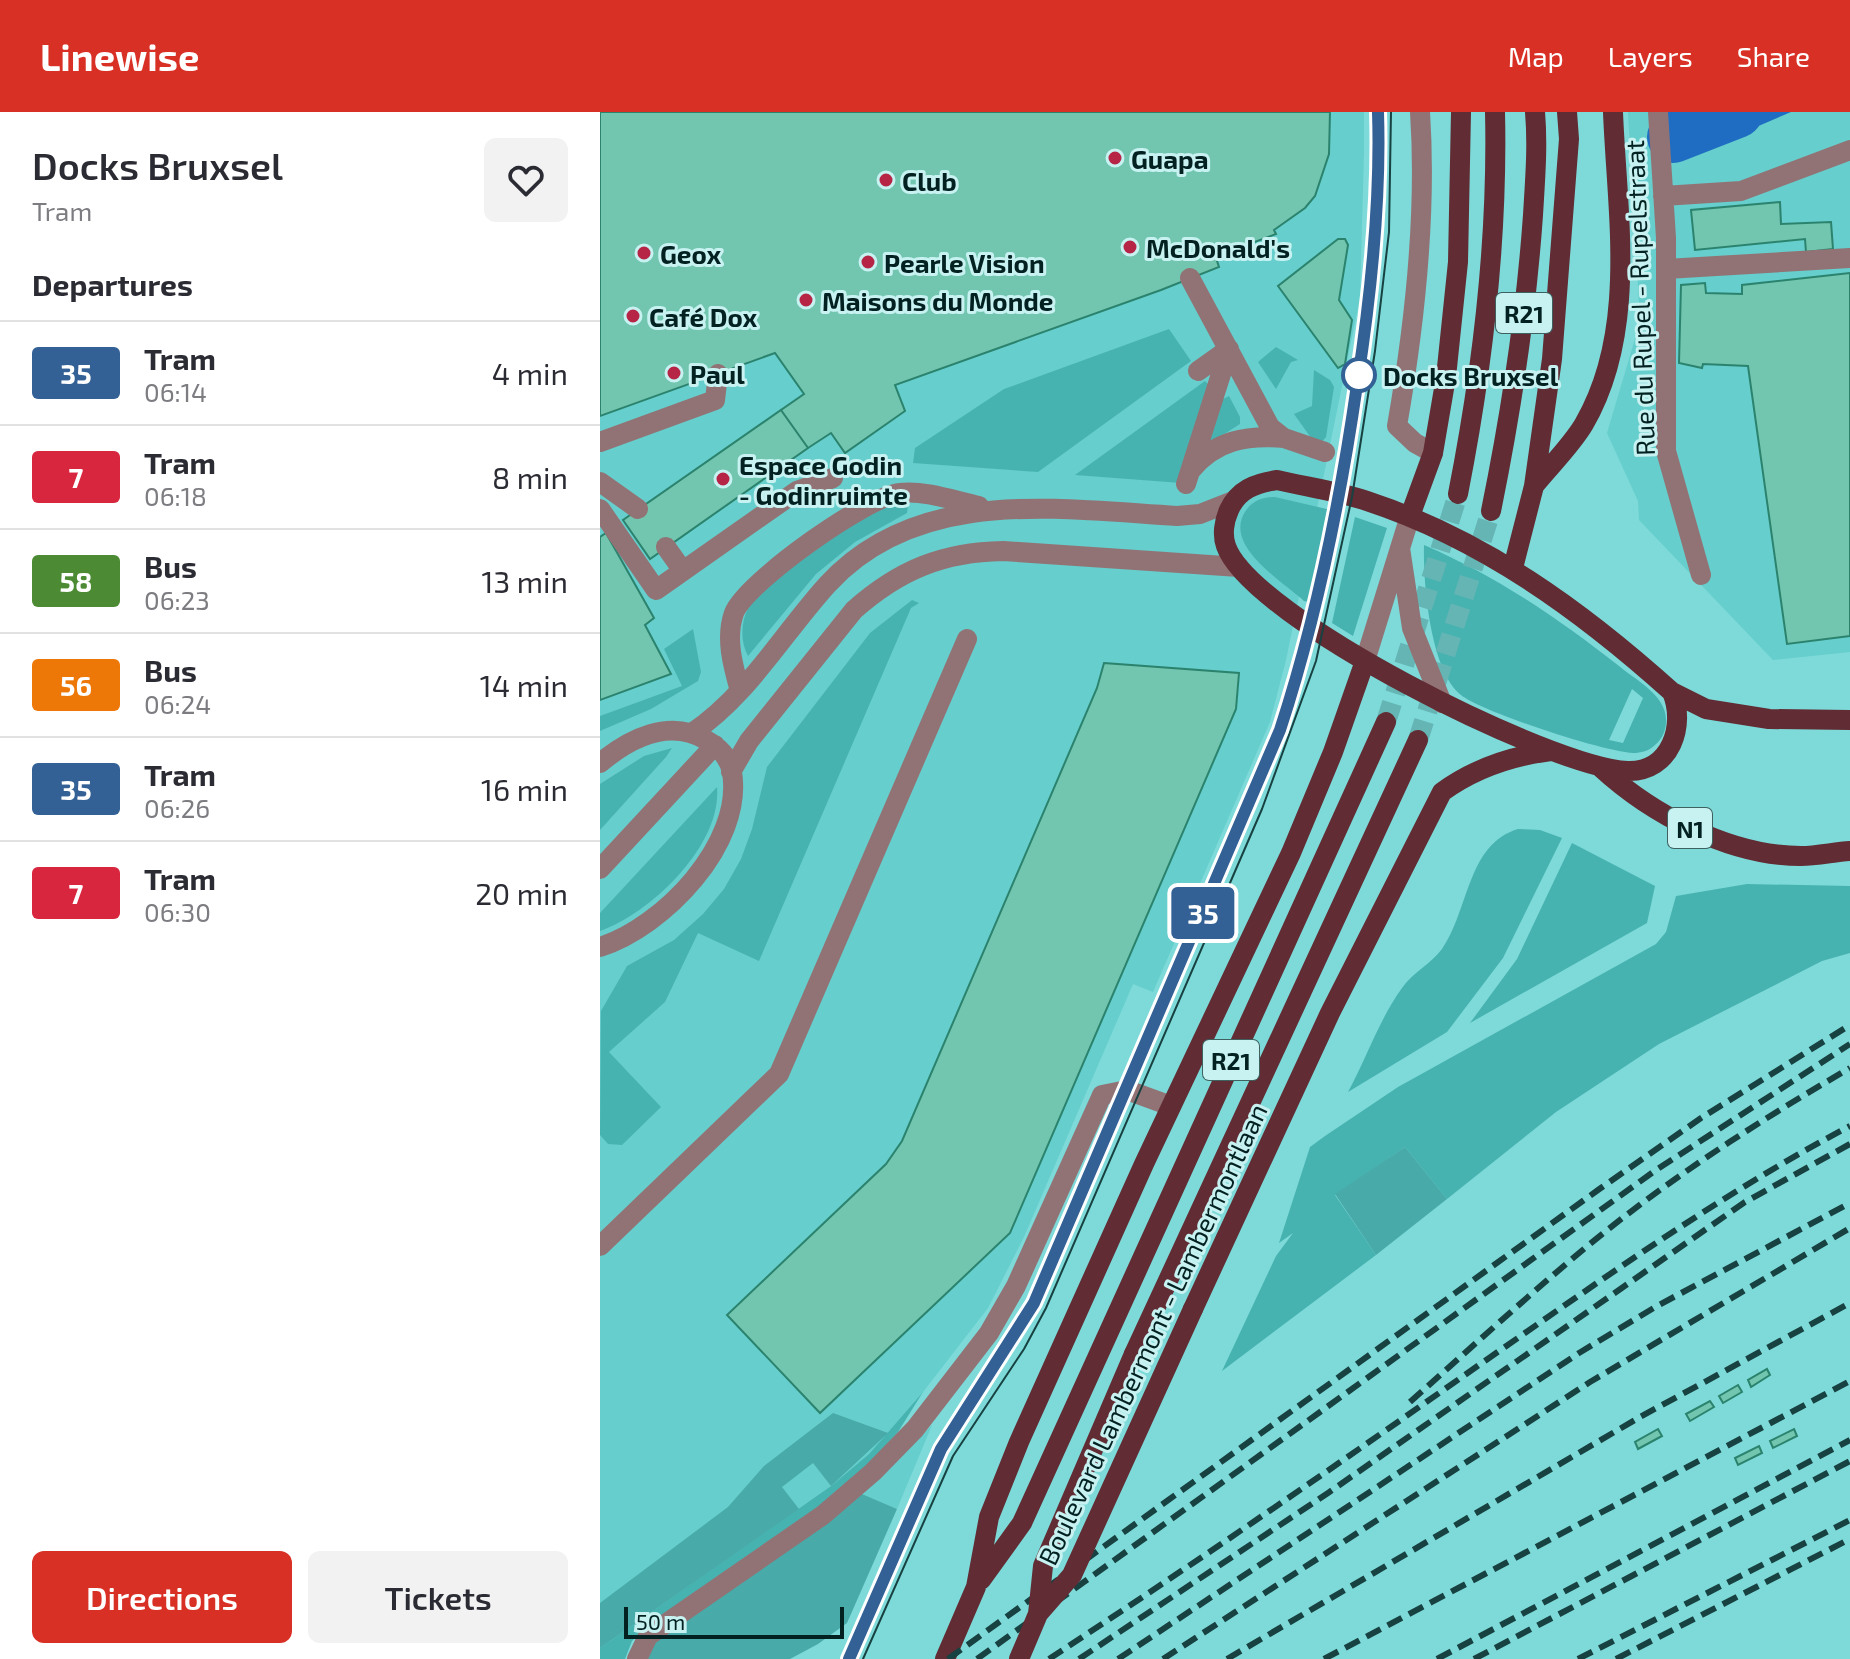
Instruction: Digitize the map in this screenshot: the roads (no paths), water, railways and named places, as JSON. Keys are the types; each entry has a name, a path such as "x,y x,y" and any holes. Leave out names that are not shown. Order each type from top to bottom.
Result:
{"main road":[{"path":"1410,516 1433,453 1446,377 1458,262 1461,112"},
{"name":"R21","path":"1458,494 1479,391 1494,264 1495,112"},
{"name":"R21","path":"1491,511 1514,400 1530,260 1537,135 1535,112"},
{"path":"1513,568 1534,486 1560,281 1567,112"},
{"path":"1534,486 1583,425 1613,346 1620,272 1613,112"},
{"path":"1672,692 1679,708 1679,724 1665,754 1652,765 1631,771 1555,751 1442,703 1365,661 1300,619 1239,567 1226,547 1225,517 1233,501 1250,486 1277,480 1363,499 1410,516 1513,568 1597,629 1672,692 1706,709 1769,719 1850,720"},
{"path":"976,1587 989,1517 1019,1442 1171,1106 1291,853 1333,752 1365,661"},
{"name":"R21","path":"945,1659 976,1587 1022,1523 1076,1398 1386,722"},
{"name":"R21","path":"1038,1614 1043,1566 1134,1354 1418,740"},
{"name":"Boulevard Lambermont - Lambermontlaan","path":"1019,1659 1038,1614 1072,1575 1330,1013 1442,792 1463,777 1518,755 1555,751"},
{"name":"N1","path":"1597,764 1645,803 1693,829 1731,844 1799,856 1850,851"}],"street":[{"path":"1420,112 1418,262 1407,367 1397,426 1415,443 1433,453"},
{"name":"Rue du Rupel - Rupelstraat","path":"1658,112 1666,269 1666,451 1701,575"},
{"path":"1663,196 1741,191 1850,150"},
{"path":"1666,269 1850,258"},
{"path":"1190,278 1270,427 1284,438"},
{"path":"1198,371 1229,349"},
{"path":"1229,349 1187,478 1203,456 1249,435 1284,438 1325,452"},
{"path":"600,442 715,400 718,374"},
{"path":"600,509 656,590 797,491 833,478"},
{"path":"600,482 638,509"},
{"path":"740,691 730,646 731,623 740,601 757,581 882,497 909,493 991,508 1177,516 1200,514 1233,501"},
{"path":"692,733 725,709 828,583 849,565 872,548 925,523 991,508"},
{"path":"1365,661 1410,516"},
{"path":"666,547 683,571"},
{"path":"1400,548 1412,628 1442,703"},
{"path":"731,772 749,741 854,610 872,594 921,564 968,551 1003,551 1239,567"},
{"path":"600,1246 779,1074 967,639"},
{"path":"600,763 650,733 692,733 715,745 726,756 731,772 727,813 721,834 688,886 666,911 649,924 600,947"},
{"path":"600,869 715,745"},
{"path":"637,1659 648,1636 823,1515 849,1493 890,1455 939,1401 1003,1311 1102,1095 1127,1090 1171,1106"}],"water":[{"path":"1692,112 1791,112 1691,155"}],"waterway":[{"path":"1673,137 1737,112"}],"tunnel":[{"path":"1386,722 1458,494"},
{"path":"1418,740 1491,511"}],"tram line":[{"path":"849,1659 941,1449 1012,1343 1034,1303 1280,730 1316,602 1350,429 1374,249 1378,112"},
{"name":"35","path":"849,1659 941,1449 1012,1343 1034,1303 1280,730 1305,654 1351,431 1375,240 1378,112"},
{"path":"863,1659 953,1456 1024,1349 1046,1308 1262,809 1316,661 1352,497 1375,351 1389,232 1391,112"}],"railway":[{"path":"948,1659 1598,1190 1701,1118 1850,1025"},
{"path":"977,1659 1656,1170 1850,1044"},
{"path":"1410,1402 1633,1210 1739,1136 1850,1068"},
{"path":"1049,1659 1661,1240 1754,1181 1850,1126"},
{"path":"1079,1659 1328,1493 1745,1202 1850,1144"},
{"path":"1118,1659 1579,1353 1657,1306 1850,1203"},
{"path":"1163,1659 1590,1382 1850,1228"},
{"path":"1227,1659 1640,1417 1850,1303"},
{"path":"1324,1659 1850,1381"},
{"path":"1437,1659 1850,1440"},
{"path":"1474,1659 1850,1461"},
{"path":"1578,1659 1850,1520"},
{"path":"1616,1659 1850,1539"}],"place":[{"name":"Guapa","path":"1115,158"},
{"name":"Club","path":"886,180"},
{"name":"McDonald's","path":"1130,247"},
{"name":"Geox","path":"644,253"},
{"name":"Pearle Vision","path":"868,262"},
{"name":"Maisons du Monde","path":"806,300"},
{"name":"Café Dox","path":"633,316"},
{"name":"Paul","path":"674,373"},
{"name":"Docks Bruxsel","path":"1359,375"},
{"name":"Espace Godin - Godinruimte","path":"723,479"}]}
